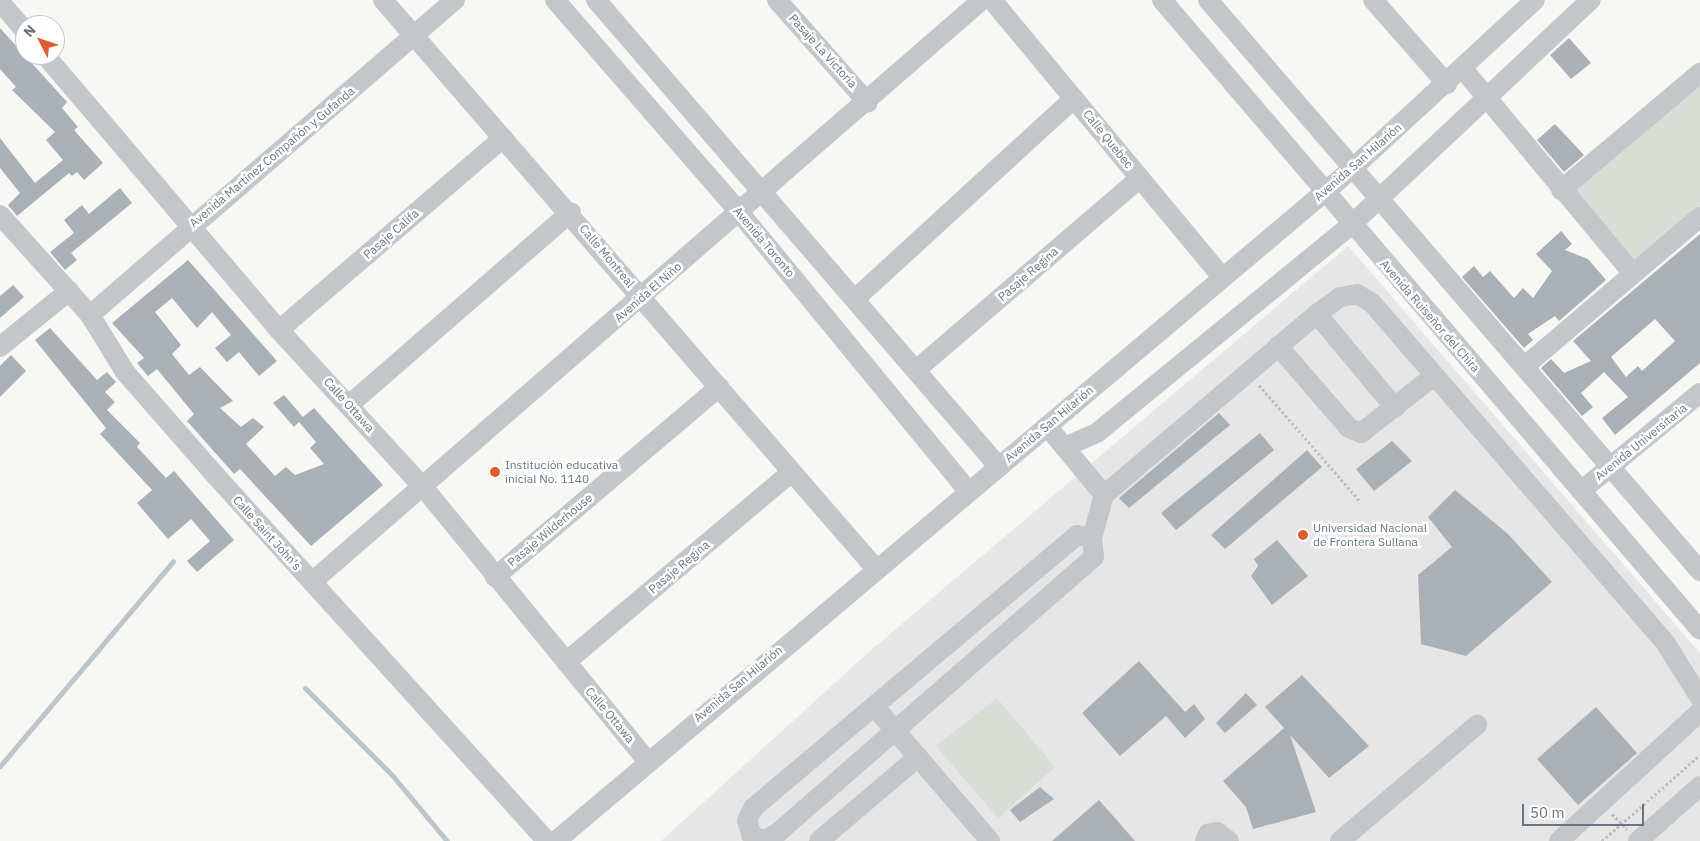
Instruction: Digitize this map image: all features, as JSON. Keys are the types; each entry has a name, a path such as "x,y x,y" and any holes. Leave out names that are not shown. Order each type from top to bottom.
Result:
{"street":[{"name":"Calle Montreal","path":"383,0 502,138 571,212 876,569"},
{"name":"Avenida Martínez Compañón y Gufanda","path":"90,315 190,226 456,0"},
{"name":"Avenida Toronto","path":"555,0 739,212 967,490"},
{"path":"596,0 764,190 999,467"},
{"name":"Pasaje La Victoria","path":"777,0 868,103"},
{"name":"Avenida El Niño","path":"312,582 424,488 764,190 868,103 982,0"},
{"name":"Calle Quebec","path":"992,0 1222,278"},
{"name":"Avenida Ruiseñor del Chira","path":"1162,0 1352,225 1700,630"},
{"path":"1208,0 1354,166 1610,468 1700,571"},
{"path":"1373,0 1447,84"},
{"path":"1065,447 1098,432 1352,225 1591,0"},
{"name":"Avenida San Hilarión","path":"556,841 647,760 876,569 967,490 999,467 1325,191 1447,84 1531,1"},
{"path":"0,2 15,19"},
{"name":"Calle Ottawa","path":"53,65 279,330 424,488 495,577 647,760"},
{"path":"1463,69 1561,190 1633,274"},
{"path":"1561,190 1700,73"},
{"path":"855,299 1074,98"},
{"name":"Pasaje Califa","path":"279,330 502,138"},
{"name":"Pasaje Regina","path":"916,370 1140,178"},
{"path":"349,405 571,212"},
{"name":"Calle Saint John's","path":"0,216 90,315 125,372 547,841"},
{"path":"1525,366 1700,217"},
{"path":"0,347 69,291"},
{"path":"1092,538 1077,535 753,808 747,821 752,836 765,840 780,832 1094,557 1092,538 1104,494 1317,314 1340,297 1357,294 1372,303 1666,644 1700,698"},
{"path":"1317,314 1395,408"},
{"path":"1278,346 1349,428 1360,433 1395,408 1434,376"},
{"name":"Pasaje Wilderhouse","path":"495,577 719,387"},
{"name":"Avenida Universitaria","path":"1581,491 1700,393"},
{"path":"1047,426 1104,494"},
{"name":"Pasaje Regina","path":"566,662 792,472"},
{"path":"874,706 990,841"},
{"path":"1559,841 1700,712"},
{"path":"1340,841 1477,725"},
{"path":"819,841 918,756"},
{"path":"1635,838 1700,786"},
{"path":"1205,841 1208,834 1217,832 1229,841"}],"path":[{"path":"1247,372 1360,502"},
{"path":"1602,841 1700,755"},
{"path":"1602,802 1635,838"}],"shaded area":[{"path":"1700,73 1700,217 1633,274 1561,190"},
{"name":"Universidad Nacional de Frontera Sullana","path":"1348,246 1700,653 1700,841 661,841 870,651"},
{"path":"997,698 1055,767 998,818 936,746"}],"building":[{"path":"0,28 15,45 15,65 34,65 67,102 62,108 78,127 74,130 103,163 84,180 77,172 72,176 69,173 17,216 8,205 20,193 0,168 0,138 35,183 63,160 46,140 55,132 12,90 16,87 0,69"},
{"path":"1569,38 1591,63 1571,79 1550,55"},
{"path":"1555,124 1584,155 1564,172 1537,140"},
{"path":"120,188 132,203 71,253 77,260 65,270 50,252 74,233 64,220 82,205 89,214"},
{"path":"1561,231 1572,244 1565,250 1588,259 1606,280 1559,321 1555,316 1528,334 1533,340 1524,348 1462,277 1474,266 1483,277 1490,271 1514,298 1523,288 1533,298 1552,271 1536,254"},
{"path":"1700,234 1700,363 1615,435 1602,418 1628,397 1604,372 1581,393 1593,407 1582,416 1541,368 1551,359 1564,373 1591,361 1573,341","holes":["1655,319 1675,341 1642,371 1638,366 1626,377 1611,357"]},
{"path":"188,260 277,361 259,376 239,352 227,362 215,348 231,335 212,312 197,328 172,298 155,312 181,345 172,354 189,375 200,367 233,401 220,408 241,427 253,418 264,427 246,444 275,476 286,467 295,475 324,464 310,448 316,442 299,422 294,427 273,403 284,395 303,417 314,408 383,485 311,546 240,469 234,474 187,421 194,414 157,369 148,376 137,363 144,358 112,323"},
{"path":"13,285 24,297 0,318 0,296"},
{"path":"50,328 97,380 107,372 116,382 105,392 115,402 107,410 140,443 137,447 166,478 174,471 234,540 197,572 187,561 210,541 191,519 168,539 137,503 152,490 100,434 106,428 35,340"},
{"path":"11,355 26,371 0,397 0,366"},
{"path":"1219,413 1230,425 1129,508 1119,498"},
{"path":"1260,433 1274,450 1176,530 1161,513"},
{"path":"1392,441 1412,461 1374,491 1356,469"},
{"path":"1307,450 1322,467 1225,549 1211,535"},
{"path":"1455,490 1508,534 1552,582 1466,656 1421,644 1418,575 1452,547 1428,517"},
{"path":"1277,540 1308,576 1272,605 1251,576 1258,566 1254,559"},
{"path":"1139,661 1185,712 1194,704 1205,719 1185,738 1166,716 1120,756 1082,713"},
{"path":"1302,675 1369,746 1329,778 1290,735 1316,812 1253,829 1246,807 1223,781 1284,728 1265,707"},
{"path":"1246,693 1257,705 1225,733 1216,723"},
{"path":"1596,707 1637,753 1578,805 1537,759"},
{"path":"1040,787 1054,799 1020,822 1010,810"},
{"path":"1099,800 1135,841 1052,841"}],"waterway":[{"path":"0,766 173,561"},
{"path":"305,688 392,775 447,841"}],"place":[{"name":"Institución educativa inicial No. 1140","path":"495,472"},
{"name":"Universidad Nacional de Frontera Sullana","path":"1303,535"}]}
